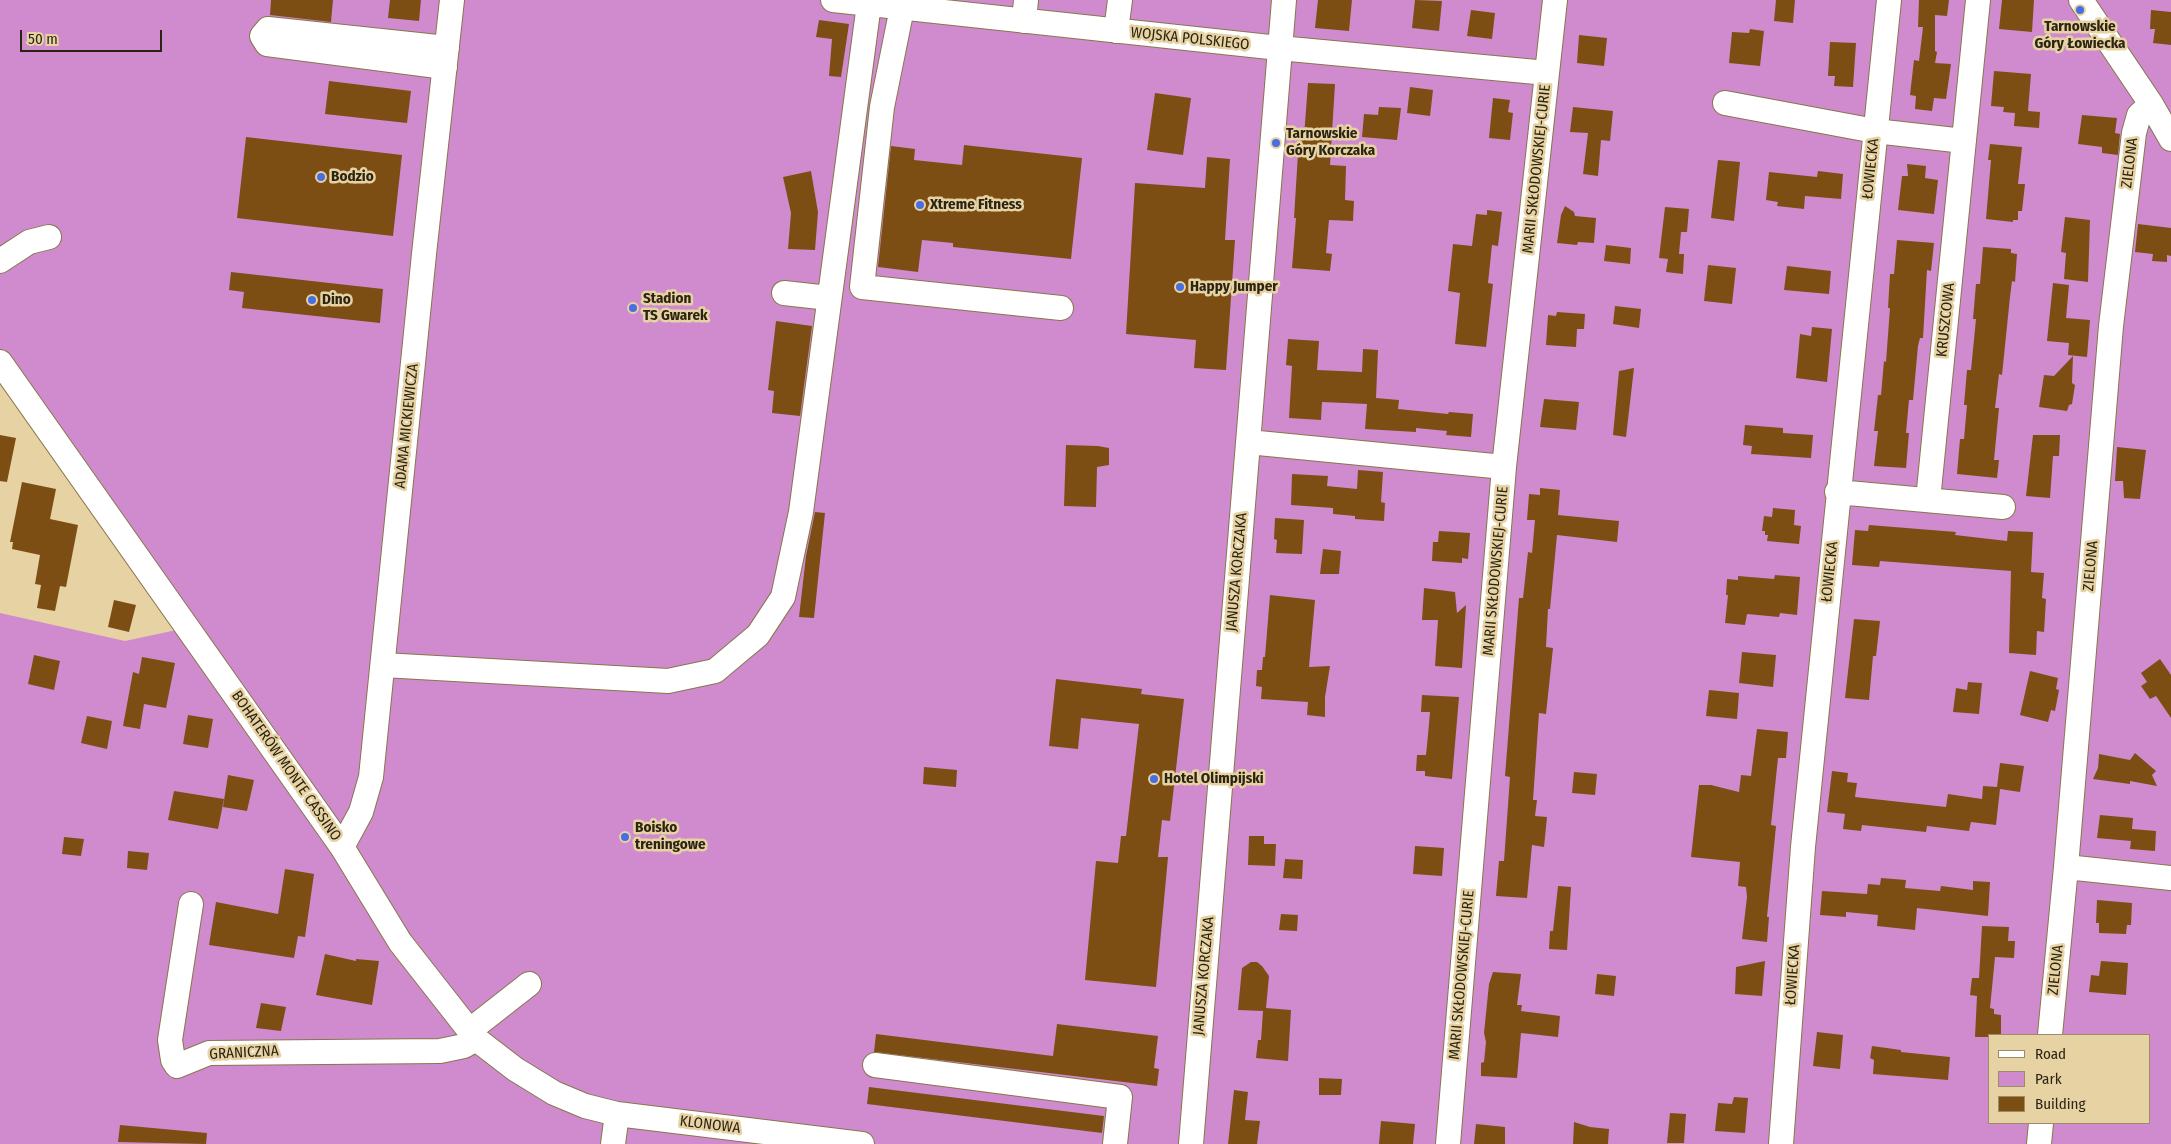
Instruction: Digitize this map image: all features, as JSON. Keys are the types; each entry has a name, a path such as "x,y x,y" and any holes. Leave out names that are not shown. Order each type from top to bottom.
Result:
{"street":[{"name":"ADAMA MICKIEWICZA","path":"342,847 362,812 371,777 452,0"},
{"name":"WOJSKA POLSKIEGO","path":"833,0 902,8 1025,11 1116,31 1547,73"},
{"path":"1116,31 1120,0"},
{"name":"JANUSZA KORCZAKA","path":"1191,1144 1284,0"},
{"name":"MARII SKŁODOWSKIEJ-CURIE","path":"1448,1144 1504,467 1555,0"},
{"name":"ŁOWIECKA","path":"1781,1144 1803,847 1889,0"},
{"name":"KRUSZCOWA","path":"1928,500 1978,0"},
{"path":"2081,0 2151,104 2171,139"},
{"path":"383,665 668,681 715,671 758,635 783,597 801,512 869,4"},
{"path":"902,8 882,107 862,287 1061,308"},
{"path":"268,29 446,58 267,44 262,36 268,29"},
{"path":"1725,103 1875,131 1964,141"},
{"name":"ZIELONA","path":"2050,1034 2066,867 2111,326 2134,133 2139,115 2151,104"},
{"path":"0,261 29,242 49,237"},
{"path":"784,293 830,298"},
{"name":"BOHATERÓW MONTE CASSINO","path":"0,362 342,847 400,942 472,1035 515,1069 554,1093 585,1106 617,1114"},
{"path":"1248,442 1504,467"},
{"path":"1838,492 2003,507"},
{"path":"2066,867 2171,878"},
{"name":"GRANICZNA","path":"191,904 170,1040 173,1060 178,1066 209,1053 440,1050 464,1046 472,1035 529,984"},
{"path":"875,1066 1120,1097 1115,1144"},
{"path":"613,1144 617,1114"},
{"name":"KLONOWA","path":"617,1114 862,1144"},
{"path":"2039,1144 2042,1124"}],"green space":[{"path":"0,0 2171,0 2171,1144 0,1144 0,613 125,641 186,628 0,371"}],"building":[{"path":"271,0 333,0 331,22 270,15"},
{"path":"390,0 421,0 419,21 388,18"},
{"path":"1318,0 1352,0 1349,31 1315,28"},
{"path":"1415,0 1442,1 1439,31 1412,28"},
{"path":"1776,0 1795,0 1793,23 1774,21"},
{"path":"1919,0 1949,0 1947,16 1935,15 1935,51 1937,52 1935,63 1951,64 1946,99 1934,98 1932,111 1915,109 1916,96 1910,95 1914,60 1919,61 1923,27 1918,27"},
{"path":"2002,0 2034,0 2032,32 1999,29"},
{"path":"1471,10 1495,13 1492,39 1467,36"},
{"path":"2151,10 2171,12 2171,45 2153,43 2155,29 2150,29"},
{"path":"819,20 849,24 841,77 829,76 832,39 816,37"},
{"path":"1750,29 1764,31 1760,66 1729,63 1732,32 1749,33"},
{"path":"1579,35 1607,38 1604,66 1577,63"},
{"path":"1830,42 1856,43 1853,87 1834,86 1835,76 1828,76"},
{"path":"1994,71 2031,74 2028,111 2040,112 2039,128 2014,126 2015,113 2003,112 2004,107 1991,106"},
{"path":"329,81 411,91 407,123 325,114"},
{"path":"1308,83 1335,84 1330,165 1346,166 1345,200 1354,201 1353,221 1329,220 1326,253 1332,254 1330,271 1292,268 1299,137 1304,137"},
{"path":"1410,87 1433,90 1430,116 1407,113"},
{"path":"1155,93 1191,98 1183,155 1147,150"},
{"path":"1493,98 1510,100 1508,112 1513,113 1510,140 1489,138"},
{"path":"1379,107 1401,108 1397,140 1362,137 1364,114 1378,115"},
{"path":"1573,107 1613,111 1610,141 1601,140 1598,176 1583,174 1588,133 1570,132"},
{"path":"2082,115 2117,118 2115,133 2120,134 2118,155 2102,153 2102,147 2078,144"},
{"name":"Bodzio","path":"246,137 402,155 393,236 237,218"},
{"path":"1990,144 2022,147 2018,184 2025,184 2022,211 2018,211 2018,220 2013,220 2013,222 1986,219 1991,160 1988,160"},
{"path":"964,145 1082,158 1071,259 953,247 953,243 922,240 918,272 878,267 891,146 915,149 914,160 962,165"},
{"name":"Happy Jumper","path":"1207,157 1230,159 1225,240 1235,240 1226,370 1194,368 1196,340 1126,334 1135,183 1205,188"},
{"path":"1718,160 1740,162 1734,221 1711,218"},
{"path":"1907,164 1926,166 1925,178 1938,180 1934,214 1898,210 1902,176 1908,176"},
{"path":"811,171 818,212 815,250 788,249 791,213 783,177"},
{"path":"1818,171 1843,174 1841,199 1805,196 1804,209 1777,206 1778,202 1766,200 1769,172 1817,177"},
{"path":"1565,206 1574,212 1575,216 1596,218 1594,243 1578,242 1577,245 1557,243 1561,215"},
{"path":"1665,207 1689,209 1687,232 1681,232 1679,254 1684,254 1683,274 1666,272 1668,259 1659,258"},
{"path":"1487,210 1502,212 1498,246 1492,245 1488,283 1493,284 1486,347 1455,344 1460,293 1448,291 1453,244 1472,246 1476,214 1487,215"},
{"path":"2065,217 2090,220 2088,282 2064,279 2066,253 2061,252"},
{"path":"2138,224 2171,228 2171,256 2167,255 2167,262 2152,261 2153,254 2135,252"},
{"path":"1897,240 1934,243 1931,271 1927,270 1923,338 1920,338 1918,346 1913,400 1909,400 1906,433 1909,433 1906,468 1874,466 1878,431 1874,431 1878,395 1881,395 1884,361 1886,362 1890,308 1888,308 1890,274 1894,274"},
{"path":"1606,245 1631,248 1630,264 1604,261"},
{"path":"1983,247 2011,249 2011,253 2017,254 2015,282 2012,281 2010,297 2002,375 1999,374 1995,408 1999,408 1994,460 1999,460 1997,478 1957,474 1960,439 1964,439 1967,405 1964,405 1967,370 1971,370 1976,319 1973,319 1976,284 1980,284"},
{"path":"1708,265 1736,268 1732,304 1704,301"},
{"path":"1787,266 1831,271 1829,294 1784,290"},
{"name":"Dino","path":"231,272 383,289 380,323 242,308 244,292 229,290"},
{"path":"2053,283 2069,285 2066,318 2090,320 2087,357 2068,355 2069,343 2047,341"},
{"path":"1615,306 1641,309 1639,328 1613,324"},
{"path":"1557,312 1585,314 1584,329 1577,329 1576,347 1546,345 1548,315 1556,316"},
{"path":"776,321 812,326 800,416 772,413 774,391 768,390"},
{"path":"1812,327 1832,329 1827,382 1796,378 1800,334 1811,336"},
{"path":"1288,339 1319,341 1317,370 1362,372 1363,349 1378,350 1376,398 1399,400 1398,409 1448,414 1449,412 1473,414 1471,437 1446,435 1447,431 1416,428 1416,432 1365,429 1367,404 1322,402 1321,420 1289,418 1292,366 1286,365"},
{"path":"2073,356 2072,383 2075,385 2072,404 2069,405 2067,411 2039,407 2044,375 2054,376"},
{"path":"1634,368 1626,437 1613,435 1619,371"},
{"path":"1544,399 1579,402 1576,430 1540,427"},
{"path":"1745,425 1783,428 1783,433 1813,435 1811,458 1751,454 1752,446 1743,445"},
{"path":"0,435 16,438 7,482 0,481"},
{"path":"2033,435 2060,435 2059,456 2053,456 2050,498 2026,496"},
{"path":"1066,445 1109,448 1109,465 1097,467 1096,507 1064,506"},
{"path":"2117,447 2146,450 2140,499 2124,498 2123,481 2115,481"},
{"path":"1358,470 1383,472 1381,502 1385,503 1384,521 1355,519 1355,516 1333,514 1333,508 1291,505 1292,474 1328,476 1327,486 1357,489"},
{"path":"22,482 56,489 50,519 78,525 66,587 60,586 55,611 37,608 41,585 35,584 40,555 12,549 13,542 10,542"},
{"path":"1540,488 1560,490 1558,515 1619,521 1617,542 1557,535 1550,609 1548,609 1546,647 1553,648 1546,714 1539,713 1533,800 1537,800 1535,816 1547,817 1544,847 1532,845 1527,898 1496,896 1499,861 1504,861 1510,777 1505,776 1519,598 1523,598 1528,552 1532,553 1535,520 1527,520 1529,494 1540,495"},
{"path":"1773,508 1795,510 1794,525 1801,526 1799,544 1767,541 1768,535 1765,535 1765,531 1762,531 1764,516 1772,517"},
{"path":"815,512 825,513 814,618 799,617 806,556"},
{"path":"1275,518 1304,520 1302,554 1276,553 1277,540 1274,539"},
{"path":"1869,525 1956,532 1955,535 2007,541 2008,531 2033,532 2031,572 2044,573 2042,598 2046,599 2044,632 2037,631 2036,655 2009,653 2011,571 1880,561 1879,567 1852,565 1855,530 1868,531"},
{"path":"1439,531 1470,533 1468,559 1462,558 1462,563 1432,561 1433,542 1438,542"},
{"path":"1323,549 1341,551 1339,574 1320,574"},
{"path":"1775,575 1800,577 1797,615 1780,613 1779,617 1747,614 1745,625 1725,623 1728,595 1726,595 1727,579 1738,580 1738,576 1774,579"},
{"path":"1424,588 1455,592 1457,613 1466,605 1462,668 1435,666 1438,620 1422,620"},
{"path":"1270,595 1315,600 1309,667 1330,666 1325,697 1325,717 1307,715 1308,702 1261,699 1262,687 1256,686 1257,670 1262,670 1263,657 1265,657"},
{"path":"114,600 136,605 129,632 108,627"},
{"path":"1854,619 1880,621 1876,656 1873,656 1869,700 1845,698"},
{"path":"1742,652 1776,655 1773,687 1739,683"},
{"path":"34,655 60,661 54,690 28,684"},
{"path":"142,657 175,663 166,708 144,704 140,729 123,726 133,672 139,674"},
{"path":"2160,659 2171,675 2171,718 2156,696 2150,699 2141,686 2147,682 2141,673"},
{"path":"2030,671 2058,678 2056,689 2059,690 2055,711 2051,710 2048,722 2020,715"},
{"path":"1056,679 1142,689 1141,694 1184,699 1170,821 1162,820 1158,857 1168,857 1156,987 1085,980 1096,861 1118,863 1121,836 1126,836 1139,724 1081,718 1078,749 1049,746"},
{"path":"1968,682 1982,683 1979,714 1953,712 1956,688 1967,690"},
{"path":"1709,690 1739,693 1737,719 1706,716"},
{"path":"1422,695 1459,697 1452,779 1425,776 1425,771 1416,771 1417,755 1426,755 1430,712 1421,712"},
{"path":"188,715 213,719 208,748 183,744"},
{"path":"87,716 112,721 107,749 81,743"},
{"path":"1757,729 1788,732 1786,758 1778,758 1771,825 1776,826 1767,917 1769,917 1767,942 1742,939 1747,897 1746,887 1738,886 1740,862 1691,857 1699,785 1711,785 1739,792 1741,775 1751,776"},
{"path":"2135,753 2156,771 2152,775 2157,786 2130,781 2130,784 2093,779 2098,768 2099,754 2130,760"},
{"path":"2000,763 2024,766 2020,792 2000,789 1996,825 1971,822 1969,831 1927,826 1926,832 1862,825 1861,831 1843,829 1845,814 1827,812 1832,771 1848,773 1847,782 1857,783 1855,797 1946,807 1948,794 1982,799 1983,786 1997,787"},
{"path":"924,767 957,770 956,787 923,784"},
{"path":"1574,772 1597,774 1595,795 1572,793"},
{"path":"228,775 254,780 247,811 223,807"},
{"path":"174,791 224,799 218,829 168,820"},
{"path":"2100,815 2133,818 2132,829 2156,831 2155,851 2130,849 2131,841 2097,838"},
{"path":"1249,836 1264,836 1264,844 1276,844 1275,866 1248,865"},
{"path":"64,837 84,839 81,856 62,854"},
{"path":"1415,846 1444,848 1442,876 1413,874"},
{"path":"128,851 149,853 147,870 127,868"},
{"path":"1285,859 1303,860 1302,879 1283,878"},
{"path":"285,869 314,874 305,937 298,936 294,958 209,945 216,902 278,914"},
{"path":"1881,878 1906,880 1905,888 1940,891 1941,886 1973,890 1973,881 1990,882 1988,916 1917,908 1915,930 1877,926 1878,915 1846,912 1846,917 1820,915 1822,891 1867,894 1868,884 1880,885"},
{"path":"1558,886 1571,887 1567,950 1549,949 1550,931 1553,931"},
{"path":"2097,900 2132,903 2131,925 2127,925 2126,934 2099,933 2099,923 2096,923"},
{"path":"1281,914 1298,915 1297,931 1279,930"},
{"path":"1982,926 2009,927 2008,941 2015,941 2014,958 1995,957 1990,1008 1994,1009 1994,1014 2001,1015 2001,1034 1975,1037 1977,996 1970,995 1972,978 1979,978"},
{"path":"325,954 356,961 356,959 379,961 372,1005 316,995"},
{"path":"1765,961 1762,996 1735,994 1736,967"},
{"path":"2101,961 2128,963 2126,995 2089,992 2091,975 2099,976"},
{"path":"1251,962 1257,962 1269,976 1266,1008 1291,1010 1288,1061 1256,1058 1258,1040 1261,1040 1263,1011 1238,1010 1242,968"},
{"path":"1493,972 1521,974 1517,1005 1522,1005 1521,1011 1560,1016 1558,1037 1521,1033 1517,1078 1481,1076 1481,1063 1484,1062 1486,1042 1484,1033 1489,984"},
{"path":"1597,974 1616,976 1614,996 1595,994"},
{"path":"261,1003 286,1007 281,1031 256,1028"},
{"path":"1057,1024 1158,1036 1154,1068 1159,1069 1157,1086 874,1052 876,1034 1053,1056"},
{"path":"1817,1032 1843,1035 1840,1069 1813,1066"},
{"path":"1872,1046 1901,1050 1901,1052 1950,1057 1948,1080 1873,1074 1874,1060 1870,1058"},
{"path":"1319,1078 1342,1079 1341,1095 1319,1095"},
{"path":"869,1087 1104,1116 1102,1133 867,1104"},
{"path":"1234,1090 1248,1092 1245,1120 1260,1121 1257,1144 1228,1144"},
{"path":"1734,1097 1748,1098 1745,1133 1715,1131 1718,1103 1732,1104"},
{"path":"1670,1113 1686,1114 1684,1143 1667,1143"},
{"path":"1381,1121 1415,1124 1413,1144 1379,1144"},
{"path":"1574,1122 1590,1127 1609,1129 1608,1144 1573,1144"},
{"path":"1476,1124 1505,1127 1505,1144 1474,1144"},
{"path":"120,1125 207,1133 206,1144 118,1142"}],"place":[{"name":"Tarnowskie Góry Łowiecka","path":"2080,10"},
{"name":"Tarnowskie Góry Korczaka","path":"1276,143"},
{"name":"Bodzio","path":"321,177"},
{"name":"Xtreme Fitness","path":"920,205"},
{"name":"Happy Jumper","path":"1180,287"},
{"name":"Dino","path":"312,300"},
{"name":"Stadion TS Gwarek","path":"633,308"},
{"name":"Hotel Olimpijski","path":"1154,779"},
{"name":"Boisko treningowe","path":"625,837"}]}
